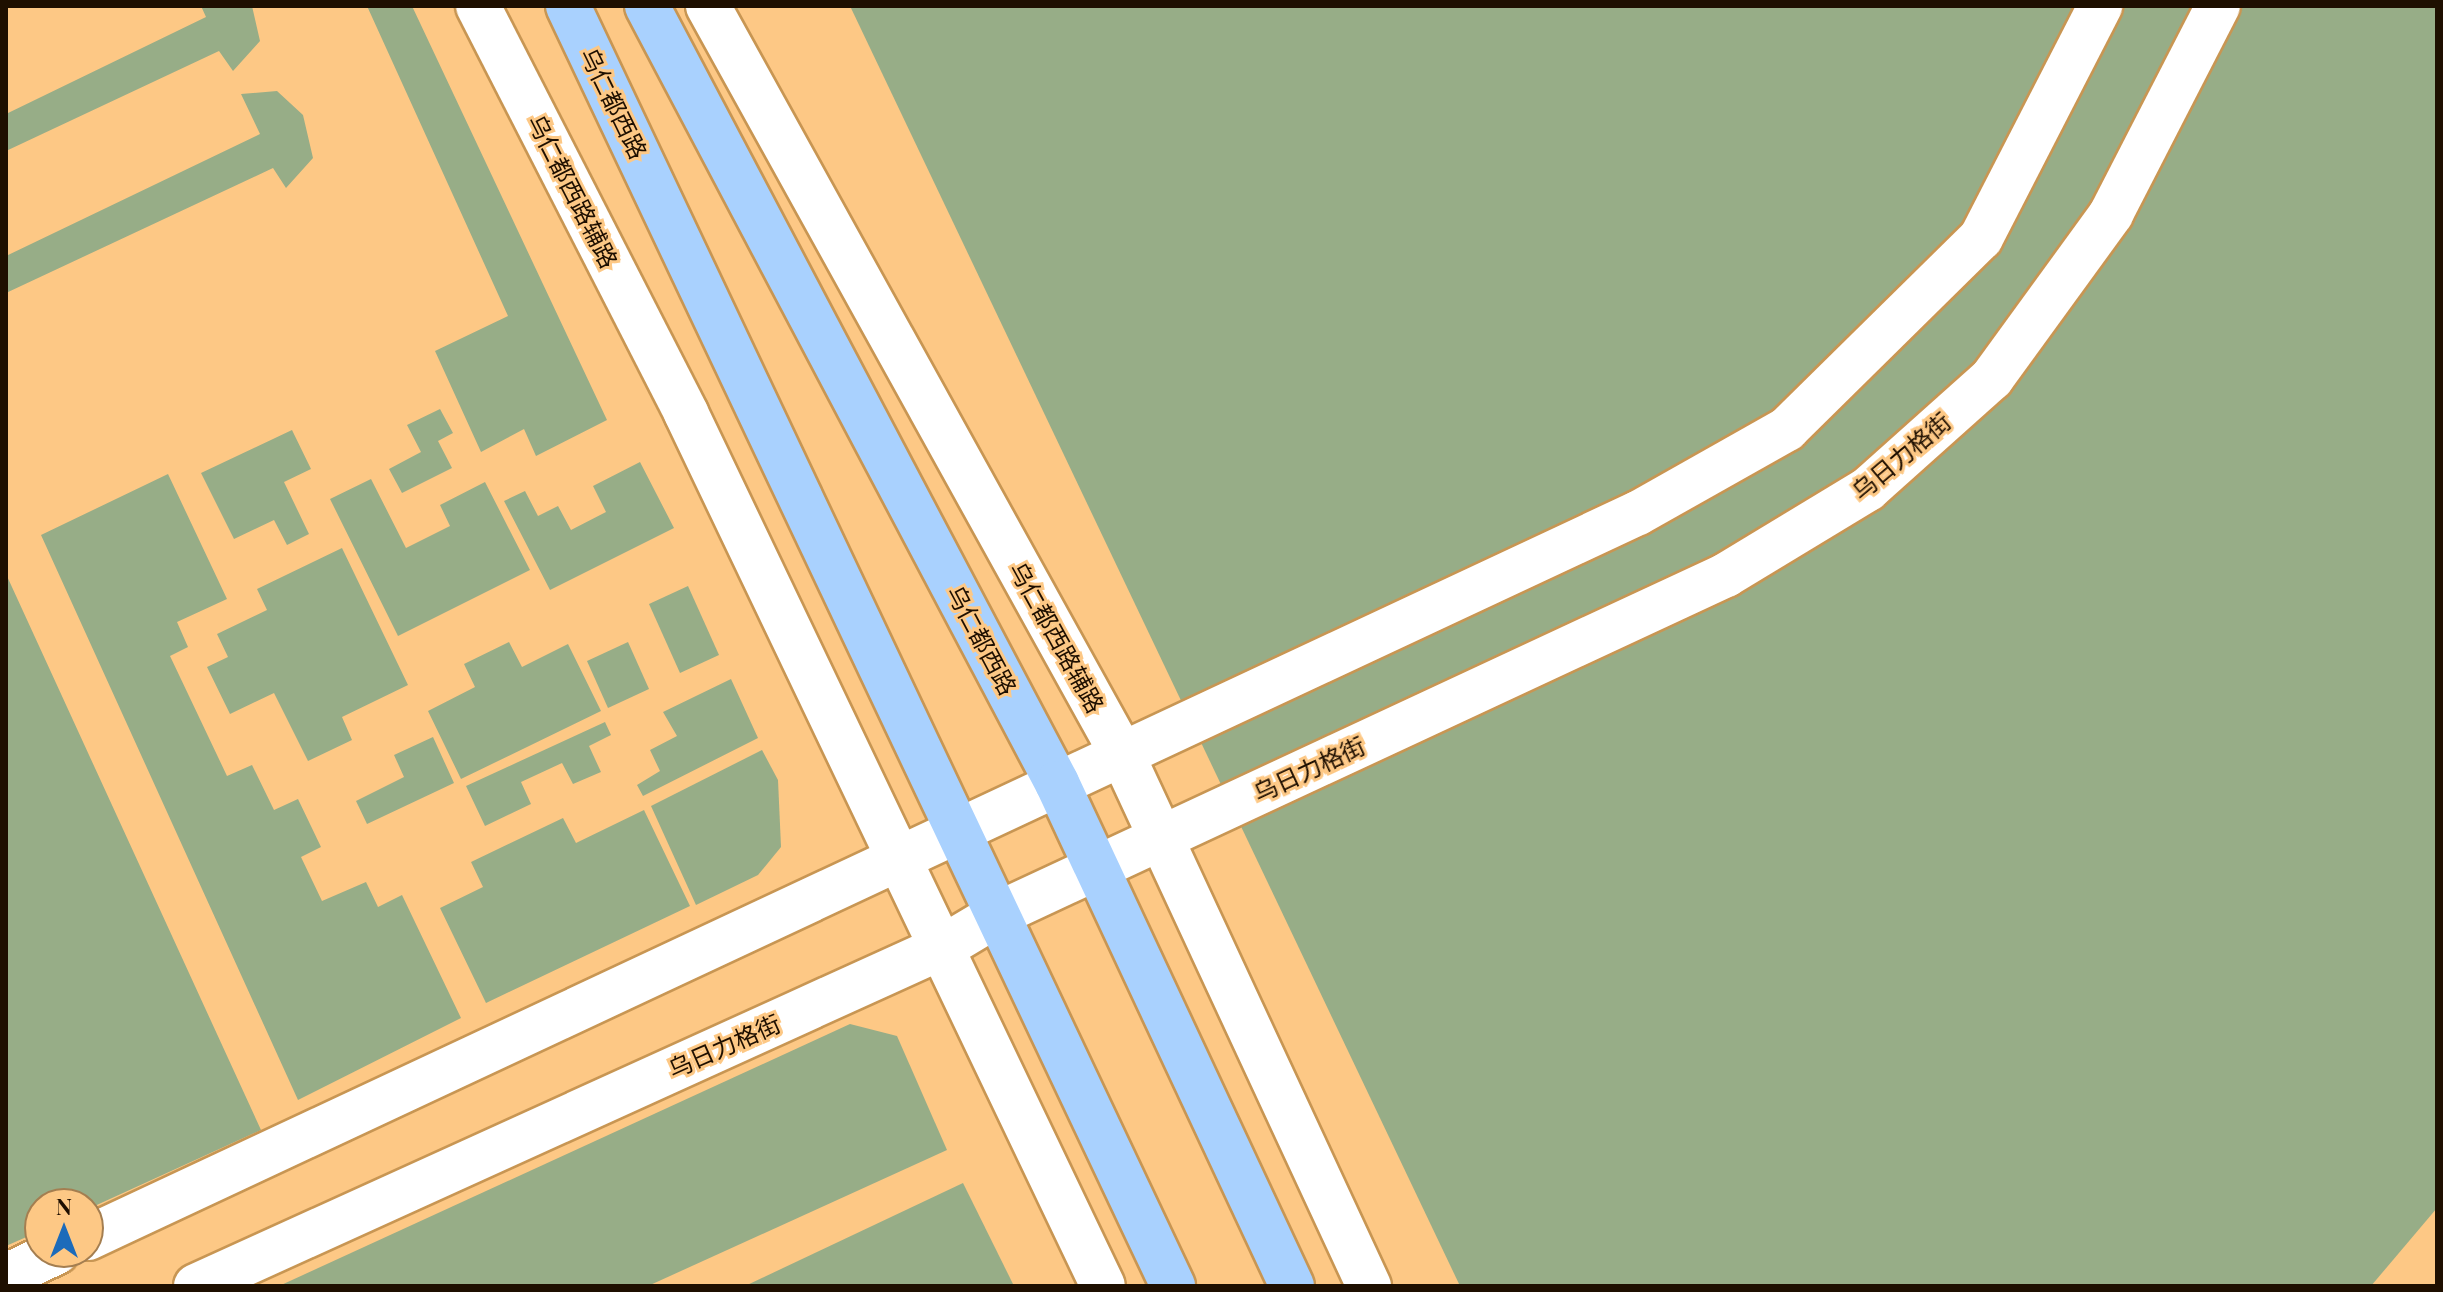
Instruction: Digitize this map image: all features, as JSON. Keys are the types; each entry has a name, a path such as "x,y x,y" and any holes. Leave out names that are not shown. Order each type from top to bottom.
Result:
{"main road":[{"name":"乌仁都西路","path":"568,6 1002,912 1173,1286"},
{"name":"乌仁都西路","path":"647,6 1057,783 1101,871 1292,1286"}],"street":[{"name":"乌仁都西路辅路","path":"478,6 686,413 945,946 1103,1286"},
{"name":"乌仁都西路辅路","path":"708,6 1122,754 1369,1286"},
{"path":"104,1231 901,860 960,827 1638,513 1787,429 1981,238 2100,6"},
{"name":"乌日力格街","path":"196,1286 945,946 1002,912 1101,871 1726,575 1868,489 1992,378 2111,214 2218,6"}],"green space":[{"path":"201,6 252,6 260,41 233,71 219,51 6,151 6,114 206,17"},
{"path":"367,6 412,6 607,420 536,456 524,429 481,452 435,351 508,316"},
{"path":"850,6 2437,6 2437,1208 2371,1286 1460,1286"},
{"path":"277,91 303,115 313,158 286,188 273,168 6,293 6,256 260,134 241,94"},
{"path":"440,409 453,433 438,441 452,468 402,493 389,469 421,452 407,425"},
{"path":"292,430 311,469 284,482 309,534 287,545 274,520 234,539 201,473"},
{"path":"640,462 674,528 550,590 504,501 525,491 538,516 558,506 571,530 606,512 593,486"},
{"path":"168,474 227,599 177,622 188,647 170,656 227,776 252,765 274,810 298,799 321,847 301,857 322,901 366,882 378,907 402,895 461,1018 298,1100 41,535"},
{"path":"371,479 406,548 450,526 440,505 485,482 530,570 398,636 330,499"},
{"path":"342,548 408,685 342,717 352,740 308,761 274,693 230,714 207,667 228,657 217,634 267,610 257,589"},
{"path":"6,574 261,1130 104,1202 104,1188 24,1188 24,1238 6,1246"},
{"path":"688,586 719,655 680,673 649,604"},
{"path":"509,642 522,667 568,644 601,711 461,779 428,711 475,687 464,664"},
{"path":"628,642 649,689 608,708 587,661"},
{"path":"731,679 758,738 643,796 637,785 660,771 650,750 677,736 663,712"},
{"path":"605,722 611,735 589,746 601,772 573,784 562,763 521,782 531,804 485,826 466,786"},
{"path":"433,737 454,783 367,824 356,801 404,777 394,755"},
{"path":"762,750 778,780 781,847 758,875 696,905 651,806"},
{"path":"644,810 690,906 486,1003 440,908 483,887 471,862 563,818 576,843"},
{"path":"850,1024 897,1036 947,1150 648,1286 279,1286"},
{"path":"963,1183 1014,1286 745,1286"}]}
